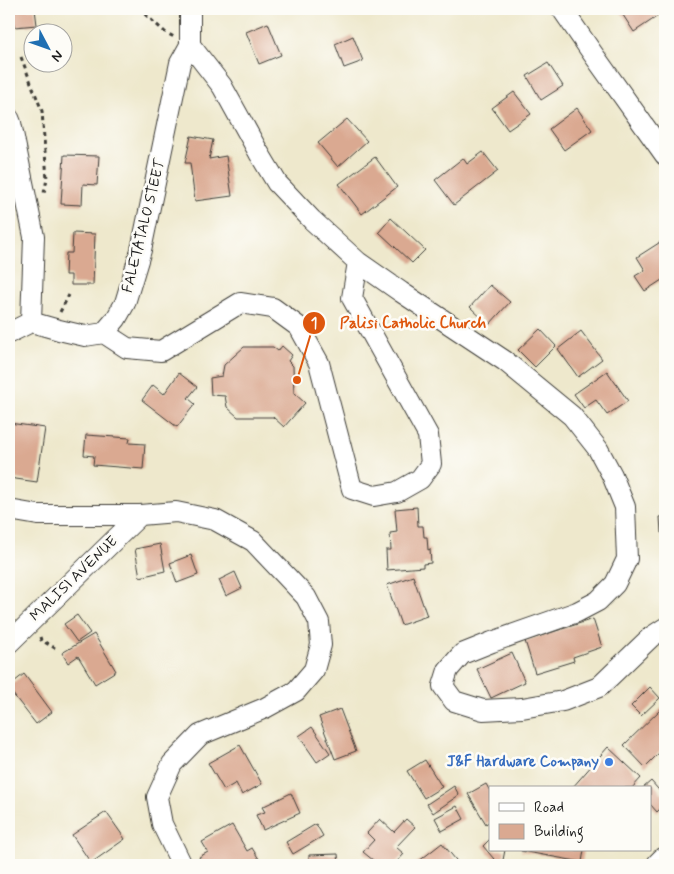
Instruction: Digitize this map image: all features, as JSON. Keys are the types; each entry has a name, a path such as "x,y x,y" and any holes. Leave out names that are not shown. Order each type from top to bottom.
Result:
{"main road":[{"path":"660,865 665,860"}],"street":[{"path":"190,9 190,45 222,86 258,153 277,183 312,220 358,262 505,361 572,416 598,449 612,475 625,506 627,559 615,584 598,601 577,612 462,654 448,670 443,686 454,700 483,710 522,708 563,701 599,687 651,637 665,628"},
{"path":"562,9 665,155"},
{"name":"FALETATALO STEET","path":"104,334 116,319 125,303 141,250 180,64 190,45"},
{"path":"9,118 34,237 31,322"},
{"path":"9,333 31,322 85,336 104,334 127,348 161,352 240,303 273,308 299,326 319,363 352,489 374,496 397,492 420,479 431,464 428,434 352,298 358,262"},
{"path":"9,510 38,515 140,515 176,512 215,520 253,542 306,597 319,622 321,645 314,670 296,691 265,708 200,735 172,764 157,797 162,824 182,865"},
{"name":"MALISI AVENUE","path":"9,643 140,515"}],"path":[{"path":"139,9 165,32 190,45"},
{"path":"21,57 42,111 47,179 43,198"}],"building":[{"path":"12,9 35,9 37,22 22,22 22,26 14,27"},
{"path":"619,9 657,9 661,14 634,32"},
{"path":"268,23 281,55 259,64 246,32"},
{"path":"353,36 363,61 344,68 335,44"},
{"path":"548,63 563,86 541,100 527,76"},
{"path":"514,92 531,114 508,130 492,108"},
{"path":"577,108 592,130 564,150 549,129"},
{"path":"347,119 367,141 338,167 318,143"},
{"path":"191,136 213,140 209,159 226,156 232,196 195,201 190,163 185,163"},
{"path":"483,152 498,171 454,205 435,180 463,158 467,164"},
{"path":"64,155 99,156 97,185 83,184 82,205 61,204"},
{"path":"375,157 397,187 362,214 339,184"},
{"path":"391,218 425,250 412,263 379,232"},
{"path":"73,233 95,234 93,285 71,285 71,275 65,275 66,253 72,253"},
{"path":"662,241 665,246 665,278 645,291 635,276 645,270 637,257"},
{"path":"490,285 510,302 489,325 470,307"},
{"path":"540,329 556,346 535,367 518,350"},
{"path":"581,331 602,359 578,377 558,349"},
{"path":"282,346 292,355 288,361 293,366 294,393 305,403 284,427 273,417 238,417 227,407 225,396 211,395 210,378 222,376 224,365 244,347 273,347 278,351"},
{"path":"607,371 628,401 607,415 596,400 584,408 574,394"},
{"path":"179,373 197,387 188,398 195,404 177,427 142,400 153,385 164,394"},
{"path":"9,423 45,428 37,482 9,478"},
{"path":"86,435 130,438 129,443 145,444 143,469 93,465 94,456 84,455"},
{"path":"417,507 418,526 423,526 424,537 427,537 431,563 423,564 423,567 387,570 386,550 391,550 390,533 397,532 395,509"},
{"path":"665,516 665,533 661,533 660,517"},
{"path":"160,544 165,571 140,577 135,549"},
{"path":"191,555 198,575 177,583 170,563"},
{"path":"235,572 242,588 226,596 219,580"},
{"path":"413,576 427,616 401,625 387,585"},
{"path":"77,615 90,633 77,642 64,624"},
{"path":"593,619 602,647 573,657 574,661 535,673 525,641"},
{"path":"94,634 116,671 95,684 78,656 68,663 62,653"},
{"path":"512,653 525,682 491,698 477,669"},
{"path":"24,674 52,712 36,724 9,689 9,686"},
{"path":"650,687 660,698 641,716 631,706"},
{"path":"662,708 665,712 665,747 645,767 624,745"},
{"path":"340,709 356,751 335,759 319,717"},
{"path":"312,727 330,753 317,762 299,736"},
{"path":"240,745 262,784 242,795 236,783 224,790 208,763"},
{"name":"J&F Hardware Company","path":"608,747 641,778 634,786 574,786"},
{"path":"425,760 442,787 424,798 407,771"},
{"path":"651,781 665,797 665,804 657,812 652,806 652,786 645,786"},
{"path":"486,784 489,789 489,822 486,824 468,794"},
{"path":"454,786 459,795 433,813 427,804"},
{"path":"291,793 300,813 263,830 256,815 265,812 262,807"},
{"path":"457,806 464,819 442,831 435,818"},
{"path":"106,812 125,839 91,863 72,835"},
{"path":"380,819 394,832 406,819 415,827 396,847 404,854 394,865 379,865 363,852 374,840 367,833"},
{"path":"316,824 323,836 293,854 286,842"},
{"path":"232,825 247,851 252,848 259,859 249,865 203,865 199,857 208,852 202,842"},
{"path":"489,840 489,852 505,852 502,865 499,865 483,846"},
{"path":"442,843 460,865 414,865"},
{"path":"527,852 584,852 582,862"},
{"path":"338,854 339,865 309,865 309,855"}],"place":[{"name":"Palisi Catholic Church","path":"297,380"},
{"name":"J&F Hardware Company","path":"609,762"}]}
